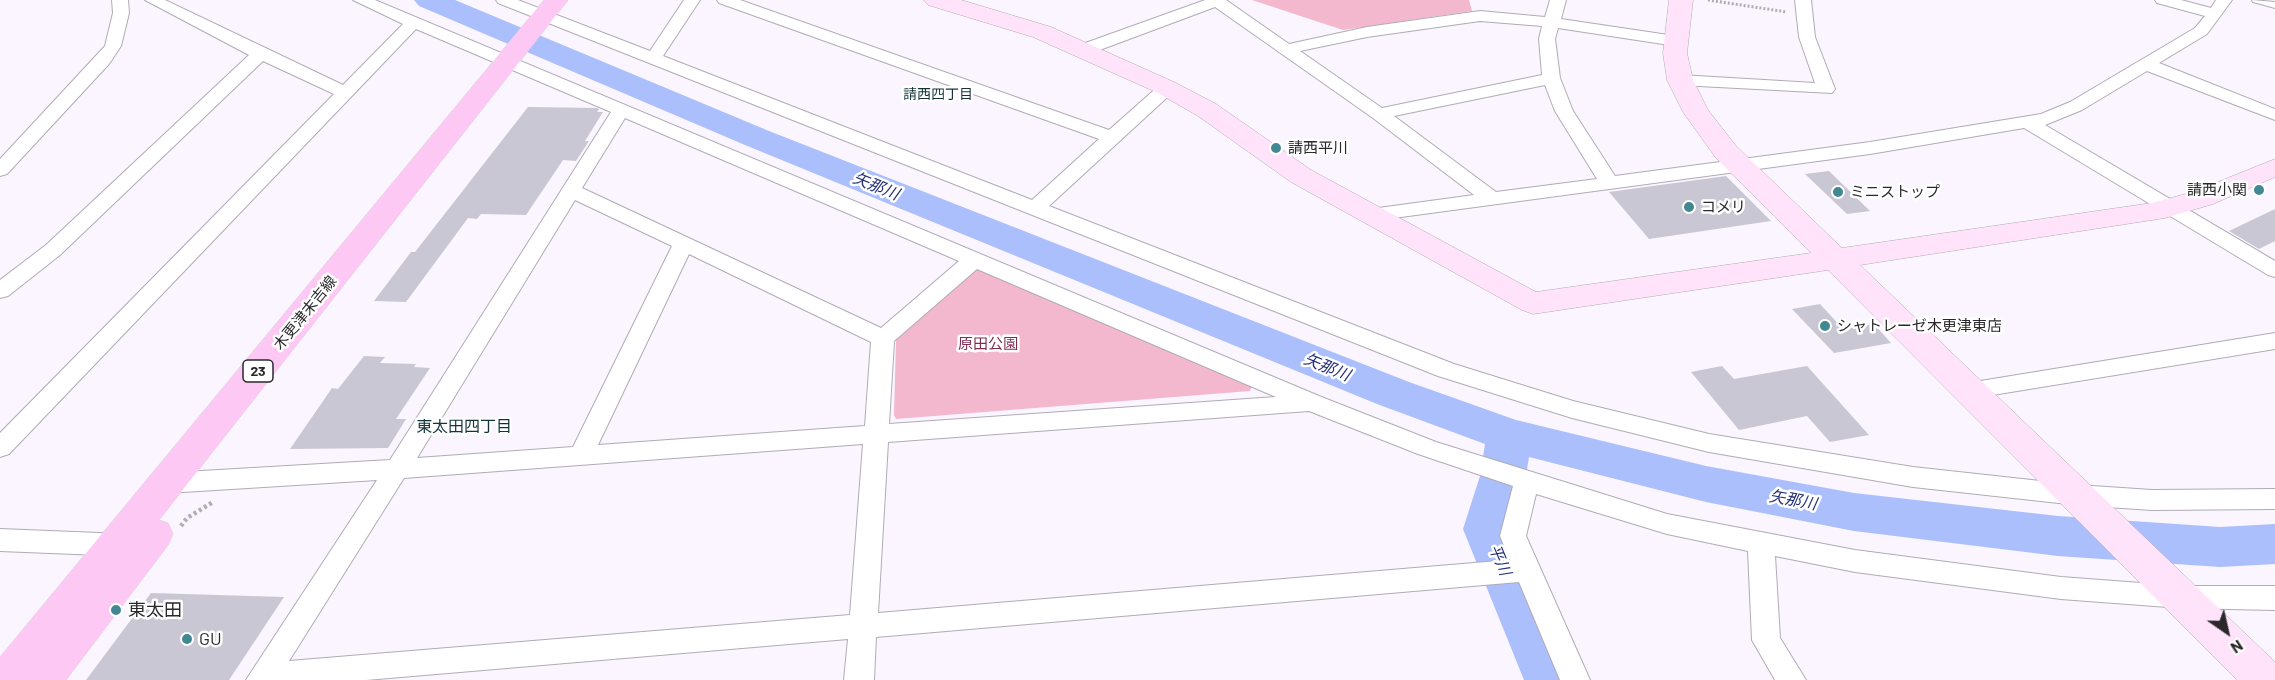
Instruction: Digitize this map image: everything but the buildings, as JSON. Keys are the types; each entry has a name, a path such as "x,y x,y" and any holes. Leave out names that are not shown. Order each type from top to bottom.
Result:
{"main road":[{"name":"木更津末吉線","path":"8,680 131,546 194,487 553,13 576,0"},
{"name":"木更津末吉線","path":"41,680 131,546"}],"street":[{"path":"0,170 103,60 113,46 121,12 120,0"},
{"path":"153,0 260,54 345,93"},
{"path":"361,0 1311,402 1427,448 1667,524 1855,561 2061,588 2181,597 2275,598"},
{"path":"504,0 553,13 653,59 1446,370 1572,409 1709,443 1809,462 1913,477 2078,495 2163,500 2275,499"},
{"path":"653,59 692,0"},
{"path":"725,0 1113,138"},
{"path":"936,0 1042,32 1167,88 1207,110 1301,176 1515,296 1533,303 2172,208 2203,198 2275,167"},
{"path":"1484,0 1489,17"},
{"path":"1558,0 1547,39 1551,78 1564,111 1609,183"},
{"path":"1681,0 1676,40 1680,80 1709,132 1833,260 2078,495 2265,680"},
{"path":"2163,0 2220,7"},
{"path":"1083,50 1217,1 1379,114 1492,198"},
{"path":"1680,80 1826,89 1807,37 1803,7"},
{"path":"1371,215 2030,123 2062,113 2146,64 2200,31 2220,7"},
{"path":"1287,49 1389,29 1489,17 1551,22 1676,40"},
{"path":"0,448 414,22"},
{"path":"0,291 53,250 260,54"},
{"path":"2146,64 2275,115"},
{"path":"1379,114 1551,78"},
{"path":"1034,210 1167,88"},
{"path":"262,678 397,469 621,110"},
{"path":"2030,123 2275,270"},
{"path":"570,190 883,338"},
{"path":"581,455 684,243"},
{"path":"859,680 883,338 975,259"},
{"path":"1968,391 2275,341"},
{"path":"194,487 397,469 1311,402"},
{"path":"1511,475 1514,572 1575,680"},
{"path":"0,540 131,546"},
{"path":"1761,543 1766,640 1791,680"},
{"path":"262,678 1514,572"}],"lane":[{"path":"2256,0 2275,5"}],"path":[{"path":"1708,0 1803,7"},
{"path":"180,527 187,518 194,487"}],"green space":[{"path":"1252,0 1469,0 1472,11 1343,30"},
{"name":"原田公園","path":"972,268 982,269 1252,386 1250,391 896,419 894,415 896,340"}],"waterway":[{"name":"矢那川","path":"429,0 757,138 1393,393 1509,435"},
{"name":"矢那川","path":"1509,435 1706,484 1854,512 2058,536 2220,547 2275,544"},
{"name":"平川","path":"1509,435 1503,476 1487,529 1551,680"}],"place":[{"name":"請西平川","path":"1276,148"},
{"name":"請西小関","path":"2259,190"},
{"name":"ミニストップ","path":"1838,192"},
{"name":"コメリ","path":"1689,207"},
{"name":"シャトレーゼ木更津東店","path":"1825,326"},
{"name":"東太田","path":"116,610"},
{"name":"GU","path":"187,639"}],"district":[{"name":"請西四丁目","path":"938,94"},
{"name":"東太田四丁目","path":"464,427"}]}
